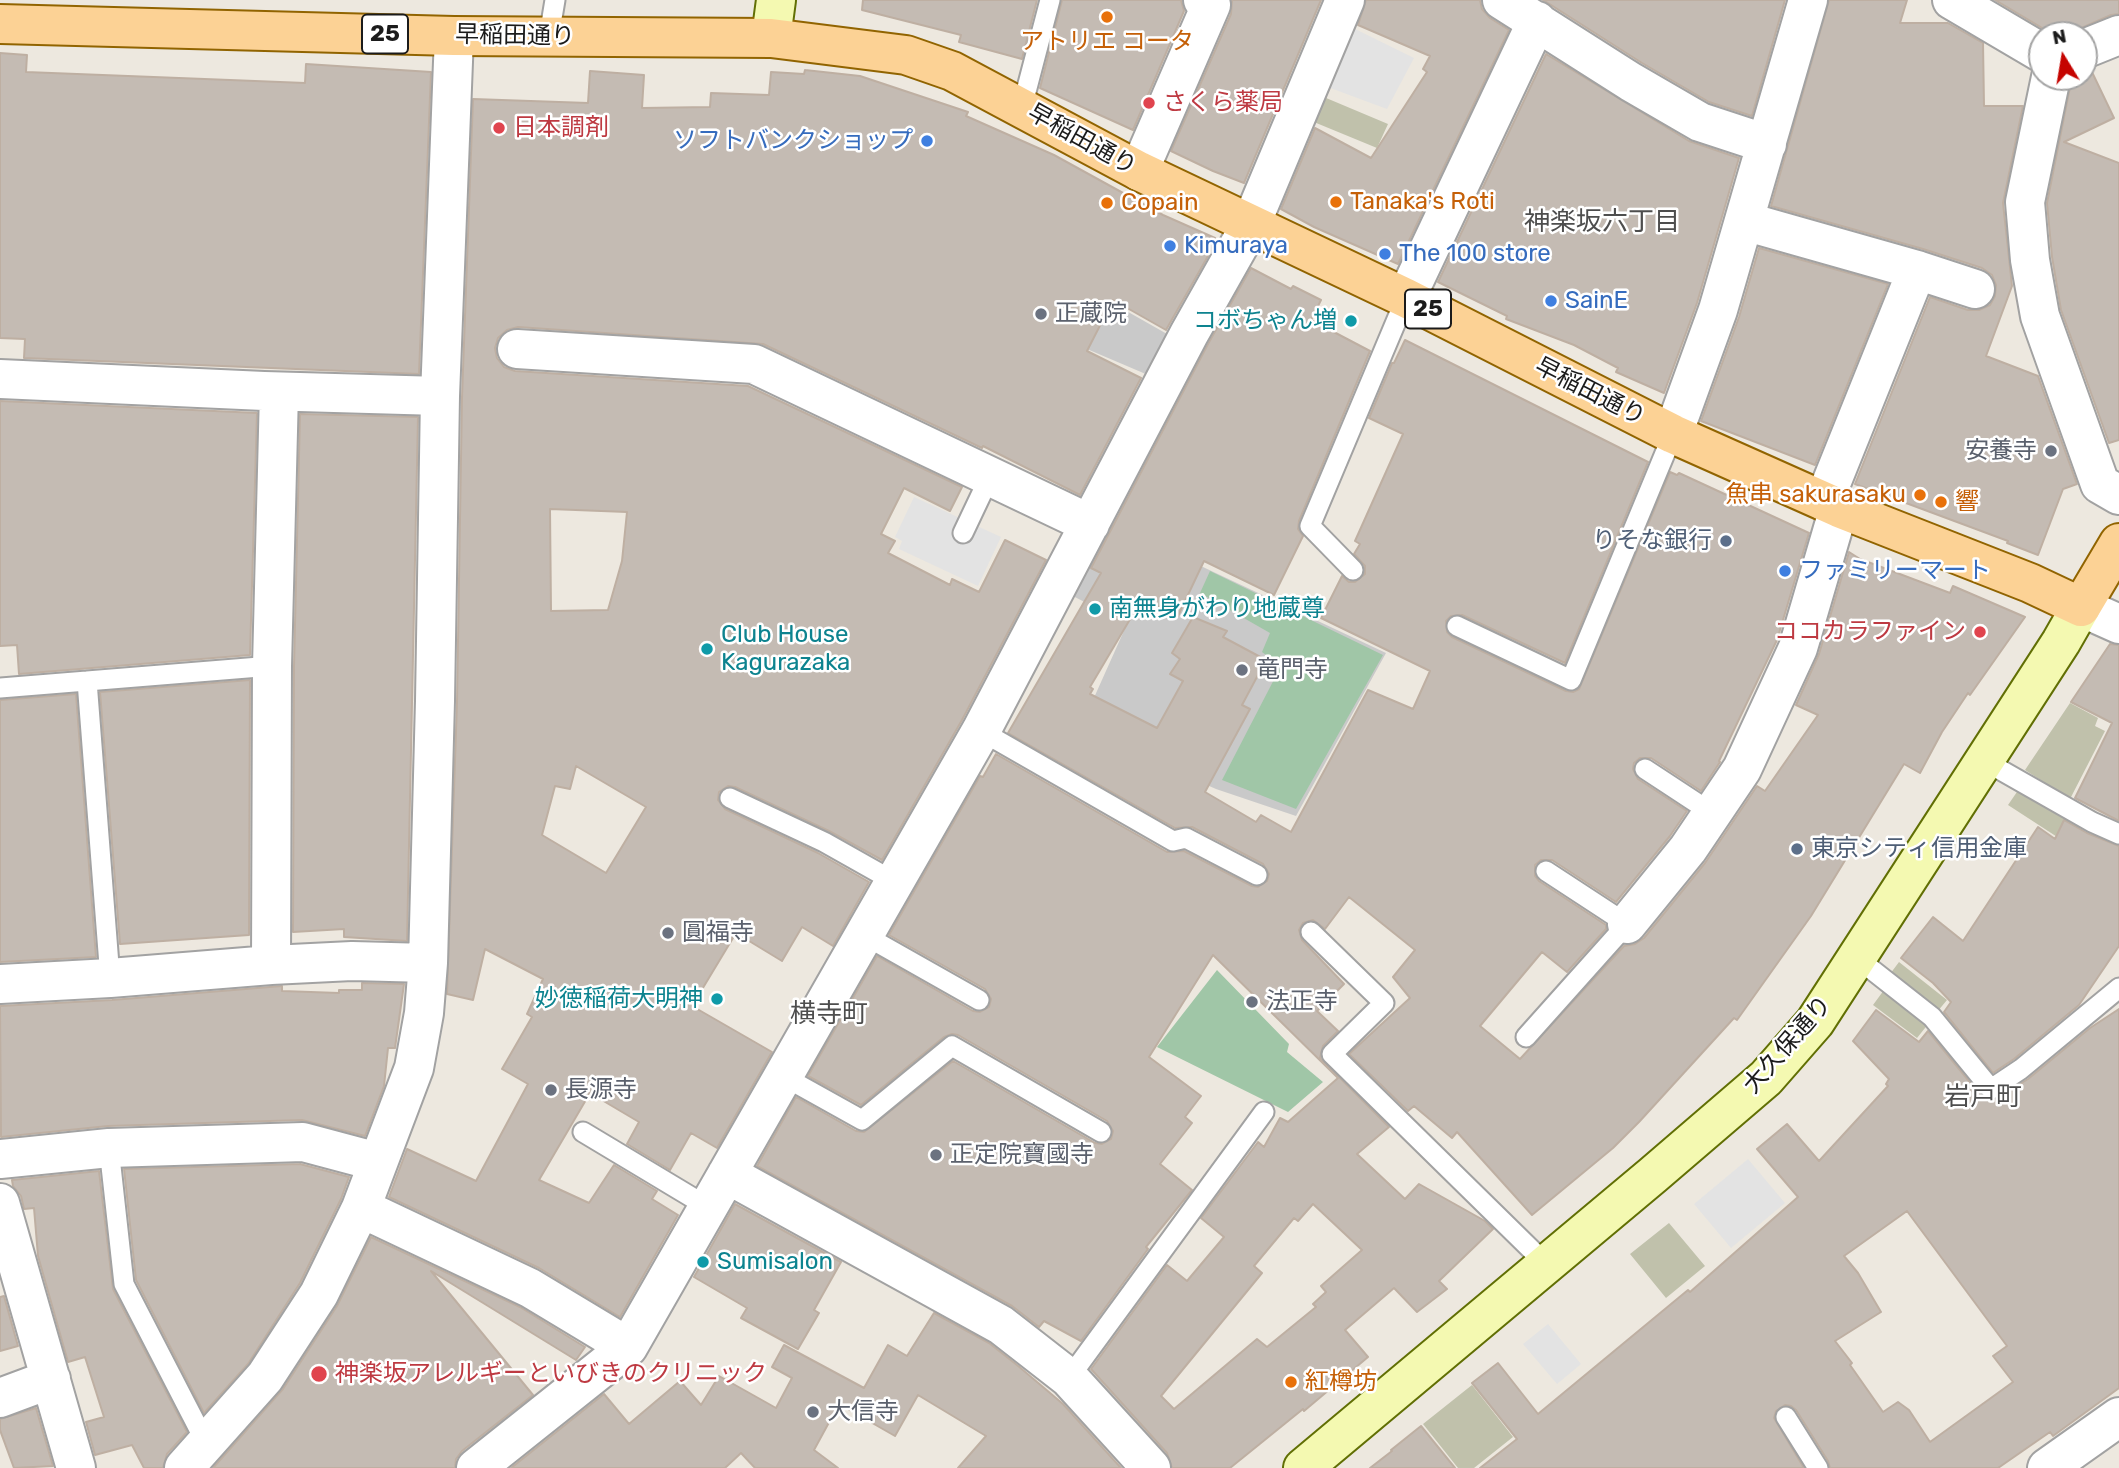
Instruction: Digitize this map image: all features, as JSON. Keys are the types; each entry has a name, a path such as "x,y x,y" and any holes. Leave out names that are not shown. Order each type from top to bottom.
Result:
{"main road":[{"path":"771,38 776,0"},
{"name":"早稲田通り","path":"0,24 454,36 552,18 771,38 906,55 952,71 1139,171 1406,298 1673,434 1831,504 2030,583 2081,607"},
{"name":"大久保通り","path":"1303,1468 1766,1078 1815,1022 2061,642 2119,542"}],"street":[{"path":"1139,171 1211,5 1203,0"},
{"path":"476,1468 628,1347 981,731 1189,334 1251,224 1345,0"},
{"path":"1502,0 1542,11 1631,82 1700,122 1767,144"},
{"path":"1673,434 1718,310 1808,0"},
{"path":"1952,0 2028,45"},
{"path":"1406,298 1542,11"},
{"path":"2098,43 2119,35"},
{"path":"195,1455 265,1377 320,1294 361,1208 414,1068 424,1013 428,963 440,396 454,36"},
{"path":"2048,91 2025,202 2039,316 2100,484 2119,495"},
{"path":"1744,221 1975,289"},
{"path":"1628,924 1688,849 1742,769 1798,648 1831,504 1917,270"},
{"path":"517,349 754,364 1090,524"},
{"path":"0,379 279,392 440,396"},
{"path":"271,965 272,666 279,392"},
{"path":"2081,607 2119,624"},
{"path":"0,984 352,961 428,963"},
{"path":"0,1160 109,1148 303,1142 378,1162"},
{"path":"727,1174 1001,1325 1069,1378 1151,1468"},
{"path":"0,1203 76,1468"},
{"path":"361,1208 530,1288 628,1347"},
{"path":"0,1398 51,1379"},
{"path":"2047,1468 2119,1417"}],"lane":[{"path":"1023,107 1050,0"},
{"path":"1353,570 1310,526 1406,298"},
{"path":"1457,626 1570,680 1673,434"},
{"path":"963,533 990,476"},
{"path":"0,688 272,666"},
{"path":"87,681 110,978"},
{"path":"981,731 1173,841 1186,838 1257,875"},
{"path":"1983,760 2092,822 2119,834"},
{"path":"1645,769 1712,813"},
{"path":"730,798 824,842 895,882"},
{"path":"1526,1037 1628,924 1546,871"},
{"path":"1311,932 1384,1003 1332,1054 1546,1264"},
{"path":"864,935 979,1000"},
{"path":"1857,958 1932,1017 1992,1089 2021,1069 2119,988"},
{"path":"783,1076 862,1120 952,1046 1101,1132"},
{"path":"1069,1378 1264,1112"},
{"path":"583,1132 708,1207"},
{"path":"109,1148 124,1284 195,1455"},
{"path":"1786,1417 1818,1468"}],"shaded area":[{"path":"1349,26 1414,58 1387,109 1325,86"},
{"path":"1319,95 1388,124 1377,148 1309,120"},
{"path":"989,233 1167,334 1148,375 1087,349"},
{"path":"914,497 1001,537 978,586 899,549 902,541 895,537"},
{"name":"竜門寺","path":"1105,521 1386,653 1296,816 1216,789 1080,729 1127,624 1071,595"},
{"path":"2070,703 2098,718 2095,726 2105,731 2070,799 2025,770"},
{"path":"2019,789 2083,825 2068,844 2008,805"},
{"path":"1899,962 1947,1000 1937,1012 1890,974"},
{"path":"1884,990 1929,1023 1917,1038 1873,1005"},
{"path":"1748,1159 1785,1203 1731,1248 1694,1204"},
{"path":"1669,1223 1705,1266 1666,1298 1630,1254"},
{"path":"1548,1324 1581,1364 1557,1384 1523,1344"},
{"path":"1472,1385 1513,1437 1474,1468 1458,1468 1423,1424"}],"green space":[{"path":"1210,571 1383,655 1296,809 1222,780 1281,666 1262,652 1270,633 1200,593"},
{"path":"1217,970 1289,1044 1287,1052 1323,1082 1288,1112 1157,1047"}],"building":[{"path":"863,0 1037,0 1022,59 959,42 961,35 862,10"},
{"path":"1062,0 1181,0 1184,11 1133,130 1040,88"},
{"path":"1232,0 1321,0 1244,183 1171,151 1231,14"},
{"path":"1366,0 1480,0 1482,9 1490,18 1509,30 1398,264 1314,227 1281,209 1315,128 1371,158 1427,72 1423,69 1430,56 1358,25"},
{"path":"1543,0 1785,0 1752,116 1709,102"},
{"path":"1829,0 1907,0 1900,23 1948,23 1983,43 1984,106 2023,106 2003,203 2012,286 1986,356 2038,376 2077,484 2063,489 2038,555 2007,543 2008,541 1855,484 1930,297 1968,310 1979,310 1990,305 1995,296 1996,285 1992,275 1982,268 1771,206"},
{"path":"1995,0 2119,0 2119,14 2097,21 2030,21"},
{"path":"0,53 27,55 26,72 305,83 306,64 431,72 419,374 24,358 25,339 0,338"},
{"path":"1546,54 1689,141 1739,158 1697,303 1664,393 1616,372 1618,368 1574,345 1506,319 1507,316 1438,282"},
{"path":"805,70 860,76 968,112 966,116 1054,155 1163,215 1215,238 1212,249 1166,330 1113,300 1087,351 1141,378 1080,495 983,446 982,448 763,344 518,327 507,330 498,338 495,348 497,358 504,367 515,371 748,386 962,487 950,511 904,488 881,534 895,541 888,553 950,585 952,579 979,592 1005,540 1046,560 962,720 882,860 829,831 735,787 728,786 719,792 718,800 725,809 818,853 869,882 833,946 802,927 782,961 736,933 692,1006 772,1052 717,1148 691,1133 670,1170 627,1144 639,1122 590,1093 539,1180 589,1203 614,1165 657,1191 652,1199 678,1215 620,1317 539,1268 389,1197 407,1149 476,1181 528,1084 502,1069 532,1017 527,1014 543,979 485,949 473,1000 447,994 457,702 462,397 473,99 588,103 590,71 644,75 642,108 710,107 711,93 769,95 771,72 804,74","holes":["550,509 627,512 622,561 608,610 551,611","576,766 646,807 606,873 542,835 555,786 570,789"]},
{"path":"2098,85 2114,118 2064,142 2119,163 2119,440 2109,443 2061,310 2047,203 2069,91 2098,91"},
{"path":"1759,248 1888,284 1815,465 1701,421 1739,317"},
{"path":"1251,268 1291,289 1293,286 1321,300 1311,320 1370,351 1299,521 1298,529 1303,536 1274,595 1204,561 1178,616 1142,599 1090,687 1093,689 1090,694 1157,728 1183,681 1170,674 1180,659 1172,653 1193,617 1227,631 1223,637 1266,660 1242,705 1250,709 1205,792 1256,822 1261,815 1291,832 1368,690 1413,709 1430,671 1321,618 1342,576 1349,582 1355,582 1365,574 1365,566 1354,554 1360,544 1355,541 1403,434 1369,418 1392,363 1405,340 1648,462 1565,663 1462,615 1451,616 1446,621 1447,632 1452,637 1566,691 1579,689 1670,472 1677,475 1679,473 1809,533 1777,640 1720,762 1701,791 1651,758 1640,758 1634,763 1633,769 1638,779 1687,811 1616,902 1552,860 1541,860 1535,865 1535,876 1539,881 1606,925 1606,929 1567,972 1542,952 1480,1026 1520,1059 1624,946 1635,944 1644,938 1705,863 1757,786 1765,791 1818,715 1796,705 1819,654 1849,552 1860,559 1950,593 1953,586 2025,617 1970,695 1968,693 1942,732 1920,773 1904,764 1811,916 1737,1020 1734,1018 1613,1148 1532,1215 1457,1132 1452,1138 1414,1106 1408,1111 1349,1054 1410,998 1393,977 1415,950 1349,897 1325,929 1313,920 1303,923 1299,930 1302,940 1344,984 1317,1011 1338,1031 1323,1046 1320,1058 1389,1127 1357,1154 1405,1199 1419,1184 1485,1221 1493,1229 1439,1281 1447,1289 1417,1312 1394,1288 1345,1330 1368,1357 1230,1468 1172,1468 1167,1453 1091,1369 1167,1265 1187,1281 1224,1237 1201,1218 1258,1142 1264,1147 1280,1118 1288,1122 1338,1078 1213,955 1149,1057 1201,1096 1185,1117 1192,1123 1160,1164 1192,1190 1146,1247 1148,1249 1081,1341 1044,1321 1039,1327 1012,1306 757,1166 796,1097 856,1131 864,1132 953,1061 1095,1143 1102,1144 1111,1139 1113,1131 1107,1121 958,1035 944,1037 861,1105 808,1076 877,956 973,1011 980,1012 989,1007 991,999 985,989 889,935 980,776 983,777 996,754 1167,852 1184,851 1252,886 1258,887 1267,881 1269,874 1263,864 1192,827 1175,828 1008,733 1101,573 1091,568 1208,344","holes":["1313,1204 1362,1250 1321,1286 1326,1292 1313,1304 1316,1307 1267,1347 1257,1339 1174,1409 1161,1396 1262,1273 1254,1266 1294,1218 1298,1221"]},
{"path":"0,401 257,413 250,655 19,674 17,645 0,646"},
{"path":"300,414 418,417 407,941 344,937 344,929 293,932 294,666"},
{"path":"2110,644 2119,645 2119,821 2075,798 2112,723 2071,702"},
{"path":"250,680 249,935 120,944 100,692"},
{"path":"76,694 96,957 0,962 0,700"},
{"path":"2064,820 2119,846 2119,946 2079,1005 1993,1073 1944,1012 1951,1002 1933,983 1901,958 1933,917 1963,941 2038,827 2055,839"},
{"path":"362,983 404,984 395,1048 388,1048 384,1086 365,1136 302,1120 108,1126 1,1137 0,1006 282,986 282,991 339,993 339,990 362,990"},
{"path":"2119,1009 2119,1388 2053,1436 2050,1432 1998,1468 1830,1468 1796,1410 1785,1405 1776,1411 1774,1418 1804,1468 1480,1468 1517,1439 1472,1383 1498,1363 1538,1414 1688,1290 1690,1292 1798,1197 1757,1149 1787,1124 1819,1161 1888,1086 1886,1084 1889,1079 1853,1041 1876,1010 1919,1042 1928,1031 1982,1097 1992,1101 2028,1079 2090,1028","holes":["1907,1211 2007,1346 1993,1356 2013,1382 1930,1442 1909,1410 1898,1402 1883,1412 1835,1341 1881,1312 1858,1273 1844,1256"]},
{"path":"300,1164 349,1177 341,1199 300,1283 248,1364 204,1413 136,1280 124,1169"},
{"path":"99,1171 113,1289 187,1432 167,1454 163,1468 144,1468 132,1445 95,1455 86,1422 104,1417 85,1357 68,1362 38,1256 34,1208 24,1209 21,1196 12,1180"},
{"path":"735,1204 841,1262 814,1310 819,1313 798,1349 741,1318 747,1308 694,1277"},
{"path":"371,1237 520,1307 585,1347 576,1360 431,1271 533,1395 462,1451 456,1459 455,1468 213,1468 283,1389 337,1306"},
{"path":"4,1296 18,1346 0,1351 0,1297"},
{"path":"934,1313 989,1343 1017,1365 1063,1404 1121,1468 958,1468 986,1436 918,1395 895,1436 839,1404 814,1450 838,1468 755,1468 741,1453 725,1468 511,1468 604,1394 629,1424 680,1381 701,1405 719,1376 776,1408 792,1378 772,1367 784,1345 864,1388 888,1345 907,1356"},
{"path":"36,1408 53,1466 14,1468 0,1430 0,1419"},
{"path":"1421,1426 1455,1468 1370,1468 1392,1451"}],"place":[{"name":"アトリエ コータ","path":"1107,17"},
{"name":"さくら薬局","path":"1149,103"},
{"name":"日本調剤","path":"499,128"},
{"name":"ソフトバンクショップ","path":"927,141"},
{"name":"Tanaka's Roti","path":"1336,202"},
{"name":"Copain","path":"1107,203"},
{"name":"Kimuraya","path":"1170,246"},
{"name":"The 100 store","path":"1385,254"},
{"name":"SainE","path":"1551,301"},
{"name":"正蔵院","path":"1041,314"},
{"name":"コボちゃん増","path":"1351,321"},
{"name":"安養寺","path":"2051,451"},
{"name":"魚串 sakurasaku","path":"1920,495"},
{"name":"響","path":"1941,502"},
{"name":"りそな銀行","path":"1726,541"},
{"name":"ファミリーマート","path":"1785,571"},
{"name":"南無身がわり地蔵尊","path":"1095,609"},
{"name":"ココカラファイン","path":"1980,632"},
{"name":"Club House Kagurazaka","path":"707,649"},
{"name":"竜門寺","path":"1242,670"},
{"name":"東京シティ信用金庫","path":"1797,849"},
{"name":"圓福寺","path":"668,933"},
{"name":"妙徳稲荷大明神","path":"717,999"},
{"name":"法正寺","path":"1252,1002"},
{"name":"長源寺","path":"551,1090"},
{"name":"正定院寶國寺","path":"936,1155"},
{"name":"Sumisalon","path":"703,1262"},
{"name":"神楽坂アレルギーといびきのクリニック","path":"319,1374"},
{"name":"紅樽坊","path":"1291,1382"},
{"name":"大信寺","path":"813,1412"}],"district":[{"name":"神楽坂六丁目","path":"1602,222"},
{"name":"横寺町","path":"829,1014"},
{"name":"岩戸町","path":"1983,1097"}]}
